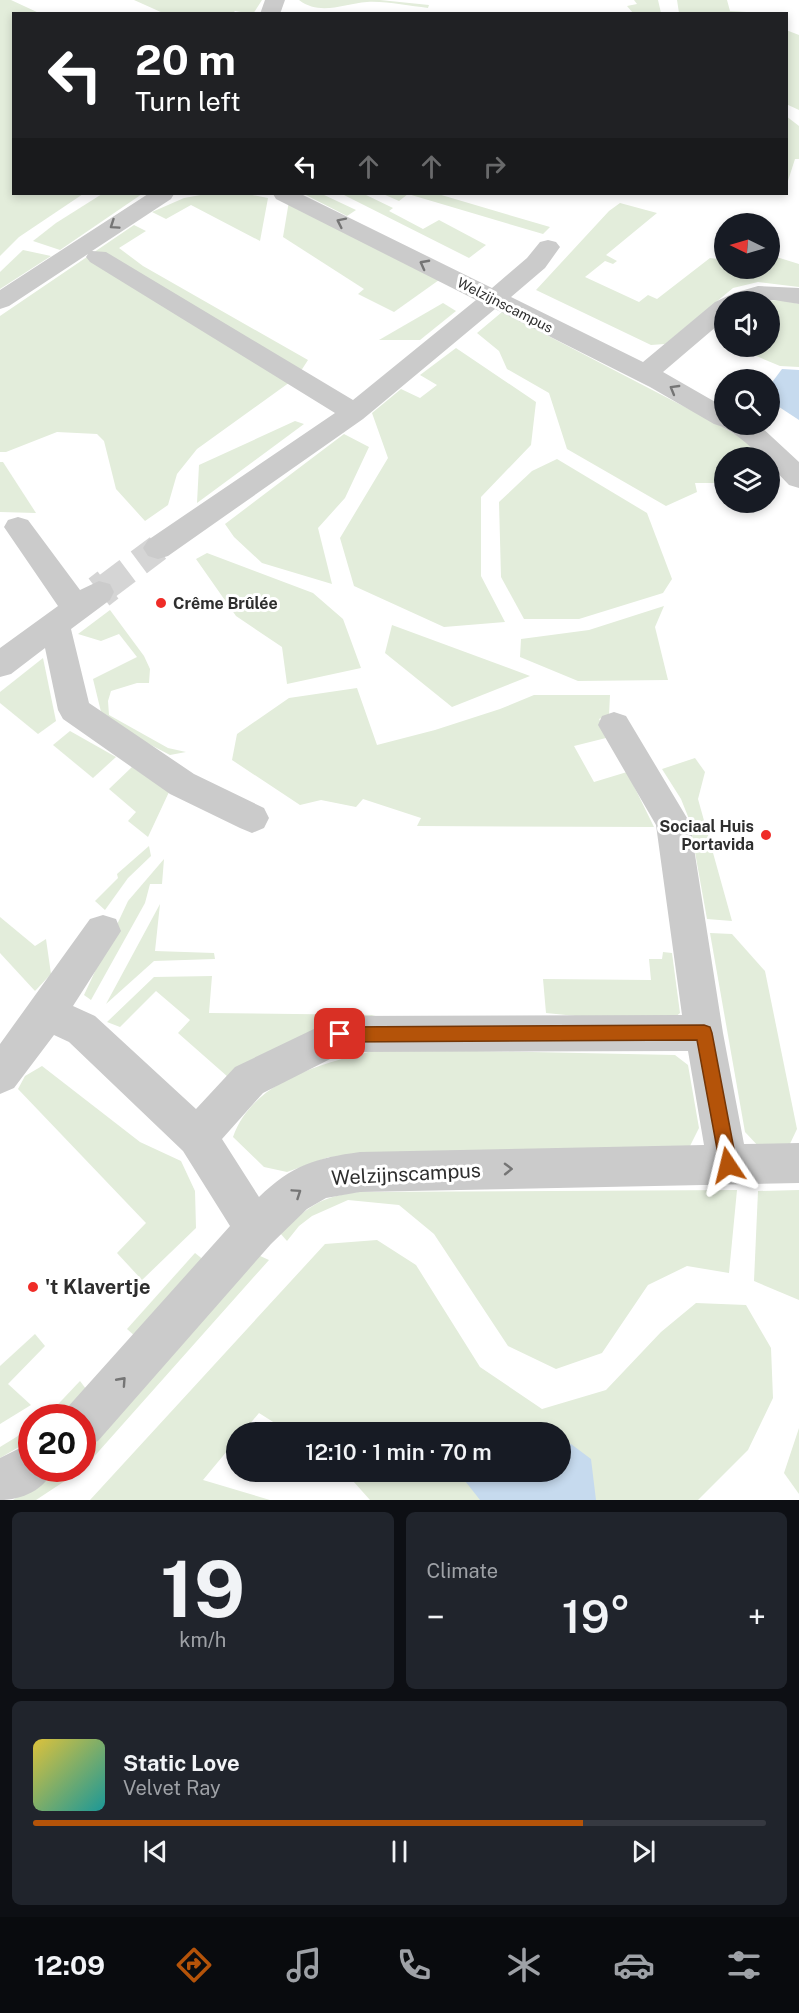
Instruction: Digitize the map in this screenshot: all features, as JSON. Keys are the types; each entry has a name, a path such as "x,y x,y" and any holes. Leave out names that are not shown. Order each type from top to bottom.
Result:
{"street":[{"path":"0,301 161,195"},
{"name":"Welzijnscampus","path":"286,195 645,374 714,412"},
{"path":"158,548 354,412 512,285 536,263 548,247"},
{"path":"98,257 354,412"},
{"path":"780,292 799,296"},
{"path":"645,374 714,315"},
{"path":"755,435 799,478"},
{"path":"18,527 77,608 74,711 182,784 252,818"},
{"path":"0,665 77,608"},
{"path":"614,725 673,823 704,1033 728,1165"},
{"path":"0,1076 47,1013 103,931"},
{"path":"47,1013 82,1029 197,1137 256,1229"},
{"path":"197,1137 249,1080 340,1034 704,1033"},
{"name":"Welzijnscampus","path":"96,1409 256,1229 292,1194 321,1178 360,1172 799,1163"},
{"path":"0,1484 18,1475"}],"green space":[{"path":"0,0 11,0 37,12 12,12 12,195 82,195 19,237 0,256"},
{"path":"134,0 262,0 254,12 161,12"},
{"path":"299,0 380,0 429,5 428,8 367,2 323,8 307,5"},
{"path":"634,0 658,0 661,12 632,12 627,6 637,4"},
{"path":"677,0 727,0 730,11 748,12 679,12"},
{"path":"788,31 799,35 799,110 788,105"},
{"path":"788,118 799,126 799,159 795,159 788,181"},
{"path":"100,195 141,195 60,250 33,241 56,223"},
{"path":"200,195 252,195 268,198 260,241 191,205 166,219 152,212 184,198"},
{"path":"306,195 324,195 356,210 347,216"},
{"path":"344,195 366,195 393,208 389,211 423,229 439,220 486,245 469,258"},
{"path":"385,195 407,195 399,201"},
{"path":"411,195 441,195 550,227 543,234"},
{"path":"289,201 439,280 394,312 358,294 364,289 283,237"},
{"path":"620,203 657,213 606,255 617,261 613,264 605,261 585,277 639,302 648,295 657,299 710,258 714,259 714,279 780,279 780,258 799,264 799,287 758,282 729,291 714,291 714,304 665,344 651,345 536,290 609,211"},
{"path":"134,225 146,231 119,248 143,266 308,360 297,377 197,449 177,474 168,505 145,521 116,489 104,441 97,434 57,432 6,452 0,452 0,316"},
{"path":"23,250 51,256 0,289 0,272"},
{"path":"780,300 799,304 799,367 780,366 759,357 780,357"},
{"path":"443,303 456,311 420,340 379,340"},
{"path":"502,312 714,422 714,435 736,435 756,447 714,447 714,483 695,483 697,492 666,506 567,449 549,393 507,369 499,351 477,333"},
{"path":"456,348 536,402 531,445 481,497 481,576 505,622 444,627 354,586 340,538 388,458 372,413 401,389 420,398 437,385 420,375"},
{"path":"295,421 304,424 197,503 199,465"},
{"path":"344,434 369,447 345,498 318,528 332,584 262,563 234,537 225,524"},
{"path":"557,459 647,513 672,579 663,593 579,619 524,619 501,577 499,502 532,471"},
{"path":"0,462 3,462 36,513 0,512"},
{"path":"207,553 313,593 343,619 361,668 287,684 282,647 236,616 196,559"},
{"path":"664,606 655,627 668,680 578,681 520,657 521,639 589,630"},
{"path":"110,610 144,656 150,669 149,683 137,683 111,691 108,701 109,715 168,748 186,752 170,755 103,720 93,679 137,657 119,634 101,641 78,634"},
{"path":"392,625 530,676 452,707 385,653"},
{"path":"43,658 56,721 38,734 0,703 0,692"},
{"path":"357,688 377,745 435,730 500,709 534,695 610,695 609,715 599,719 610,737 574,746 594,782 627,772 654,827 417,826 421,818 363,799 356,807 321,800 300,805 232,760 237,734 289,698"},
{"path":"70,731 116,757 93,778 53,745"},
{"path":"695,758 705,772 698,799 732,921 707,919 689,819 681,799 662,769"},
{"path":"132,767 169,792 148,837 128,821 136,812 109,789"},
{"path":"149,846 151,856 128,878 105,910 95,901 118,878 117,874"},
{"path":"164,859 162,884 150,884 145,903 91,1000 84,995 128,901"},
{"path":"160,904 155,951 214,953 215,959 154,961 106,1004"},
{"path":"0,917 35,946 46,939 51,974 35,991 0,953"},
{"path":"710,933 732,934 765,971 797,1129 788,1148 760,1148 745,1132"},
{"path":"663,952 672,953 680,1013 666,1025 546,1013 543,979 651,980 649,959 662,959"},
{"path":"212,976 209,1013 376,1015 325,1026 228,1077 178,1033 190,1020 156,991 120,1027 107,1022 154,977"},
{"path":"380,1049 675,1055 688,1065 699,1128 689,1148 329,1157 287,1172 264,1167 233,1137 243,1117 257,1100 275,1087 315,1067"},
{"path":"42,1066 140,1142 181,1161 195,1191 196,1228 142,1280 117,1253 146,1223 18,1089 25,1076"},
{"path":"737,1190 729,1273 687,1266 648,1285 602,1353 556,1369 508,1346 434,1234 399,1205 348,1200 312,1216 299,1226 287,1241 280,1233 299,1216 324,1200 358,1192"},
{"path":"799,1190 799,1300 754,1281 758,1191"},
{"path":"377,1240 416,1265 480,1367 542,1409 606,1390 661,1332 696,1303 746,1305 771,1348 773,1398 748,1450 698,1500 370,1500 354,1482 571,1482 571,1422 273,1422 259,1413 251,1422 226,1422 226,1452 203,1480 270,1500 90,1500 325,1244"},
{"path":"195,1253 205,1261 136,1337 127,1329"},
{"path":"258,1255 269,1260 96,1454 96,1436"},
{"path":"35,1334 45,1346 8,1384 30,1404 18,1404 18,1413 0,1424 0,1366"},
{"path":"80,1381 89,1393 77,1404 58,1404"},
{"path":"799,1428 799,1494 784,1473"},
{"path":"18,1436 18,1448 0,1458 0,1447"},
{"path":"39,1482 63,1482 36,1500 13,1500"}],"water":[{"path":"782,369 799,370 799,420 780,408 780,372"},
{"path":"571,1444 591,1459 596,1500 480,1500 466,1482 571,1482"}],"tunnel":[{"path":"106,587 158,548"},
{"path":"99,592 108,585"}],"place":[{"name":"Crême Brûlée","path":"161,603"},
{"name":"Sociaal Huis Portavida","path":"766,835"},
{"name":"'t Klavertje","path":"33,1287"}],"route":[{"path":"340,1034 704,1033 728,1165"}]}
